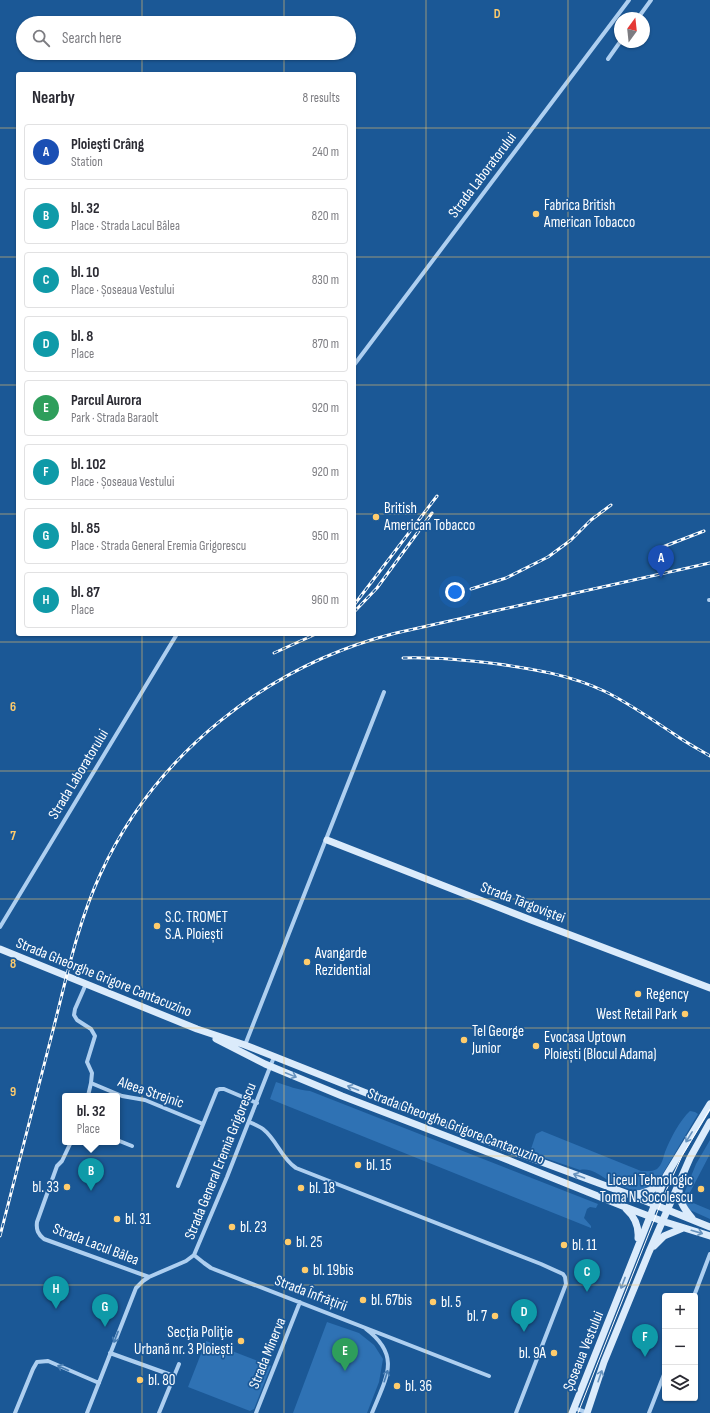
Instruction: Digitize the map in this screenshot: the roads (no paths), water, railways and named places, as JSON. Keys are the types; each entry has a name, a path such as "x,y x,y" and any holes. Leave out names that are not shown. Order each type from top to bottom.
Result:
{"main road":[{"name":"Strada Târgoviștei","path":"326,840 710,988"},
{"name":"Strada Gheorghe Grigore Cantacuzino","path":"0,949 198,1029 245,1045 520,1154 628,1194 710,1227"},
{"name":"Strada Gheorghe Grigore Cantacuzino","path":"198,1029 271,1067 624,1207 710,1236"},
{"path":"242,1053 245,1045"},
{"name":"Șoseaua Vestului","path":"573,1411 666,1176 710,1104"},
{"name":"Șoseaua Vestului","path":"587,1413 604,1362 662,1221 690,1158 710,1122"},
{"path":"628,1194 649,1192 666,1176"},
{"path":"680,1179 679,1190 682,1206 694,1220"},
{"path":"624,1207 634,1218 637,1225 637,1247"},
{"path":"649,1252 664,1236 683,1228"}],"street":[{"name":"Strada Laboratorului","path":"356,362 629,0"},
{"path":"642,12 651,0"},
{"path":"608,59 616,48"},
{"name":"Strada Laboratorului","path":"0,927 177,636"},
{"path":"245,1045 384,692"},
{"path":"86,983 74,1015 76,1020 91,1029 95,1036 87,1062 91,1071 91,1083 89,1093"},
{"name":"Strada General Eremia Grigorescu","path":"87,1413 136,1288 149,1277 186,1262 194,1255 274,1057"},
{"name":"Aleea Strejnic","path":"91,1083 115,1093"},
{"path":"178,1186 215,1092 220,1089 224,1089 257,1102"},
{"name":"Aleea Strejnic","path":"120,1095 145,1100 202,1124"},
{"path":"249,1122 268,1134 286,1160 296,1168 516,1254 563,1274 566,1284 516,1413"},
{"path":"120,1141 132,1146"},
{"name":"Strada Lacul Bâlea","path":"70,1145 62,1161 57,1166 37,1222 36,1229 39,1234 44,1239 149,1277"},
{"path":"695,1293 710,1254"},
{"name":"Strada Înfrățirii","path":"194,1255 211,1268 489,1376"},
{"name":"Strada Minerva","path":"256,1413 300,1302"},
{"path":"363,1326 381,1343 388,1356 388,1370 372,1413"},
{"path":"110,1353 174,1376"},
{"path":"15,1413 33,1369 38,1362 48,1361 99,1383"},
{"path":"159,1413 179,1364"},
{"path":"648,1413 662,1379"},
{"path":"573,1411 587,1413"}],"tram line":[{"path":"578,1413 664,1195 682,1156 710,1109"}],"railway":[{"path":"356,602 437,496"},
{"path":"471,589 506,578 548,557 571,540 591,520 611,505"},
{"path":"356,610 377,588 432,513"},
{"path":"660,548 704,531"},
{"path":"0,1236 78,933 92,894 100,875 123,831 151,791 184,754 221,721 261,692 303,667 349,648 396,633 710,563"},
{"path":"274,653 312,636"},
{"path":"403,658 450,659 498,664 565,677 591,685 640,711 710,756"}],"place":[{"name":"Fabrica British American Tobacco","path":"536,214"},
{"name":"British American Tobacco","path":"376,517"},
{"name":"Ploieşti Crâng","path":"661,578"},
{"name":"S.C. TROMET S.A. Ploiești","path":"157,926"},
{"name":"Avangarde Rezidential","path":"307,962"},
{"name":"Regency","path":"638,994"},
{"name":"West Retail Park","path":"685,1014"},
{"name":"Tel George Junior","path":"464,1040"},
{"name":"Evocasa Uptown Ploiești (Blocul Adama)","path":"536,1046"},
{"name":"bl. 15","path":"358,1165"},
{"name":"bl. 33","path":"67,1187"},
{"name":"bl. 18","path":"301,1188"},
{"name":"Liceul Tehnologic Toma N. Socolescu","path":"701,1189"},
{"name":"bl. 32","path":"91,1191"},
{"name":"bl. 31","path":"117,1219"},
{"name":"bl. 23","path":"232,1227"},
{"name":"bl. 25","path":"288,1242"},
{"name":"bl. 11","path":"564,1245"},
{"name":"bl. 19bis","path":"305,1270"},
{"name":"bl. 10","path":"587,1292"},
{"name":"bl. 67bis","path":"363,1300"},
{"name":"bl. 5","path":"433,1302"},
{"name":"bl. 87","path":"56,1309"},
{"name":"bl. 7","path":"495,1316"},
{"name":"bl. 85","path":"105,1327"},
{"name":"bl. 8","path":"524,1332"},
{"name":"Secţia Poliţie Urbană nr. 3 Ploiești","path":"241,1341"},
{"name":"bl. 9A","path":"554,1353"},
{"name":"bl. 102","path":"645,1357"},
{"name":"Parcul Aurora","path":"345,1371"},
{"name":"bl. 80","path":"140,1380"},
{"name":"bl. 36","path":"397,1386"}]}
